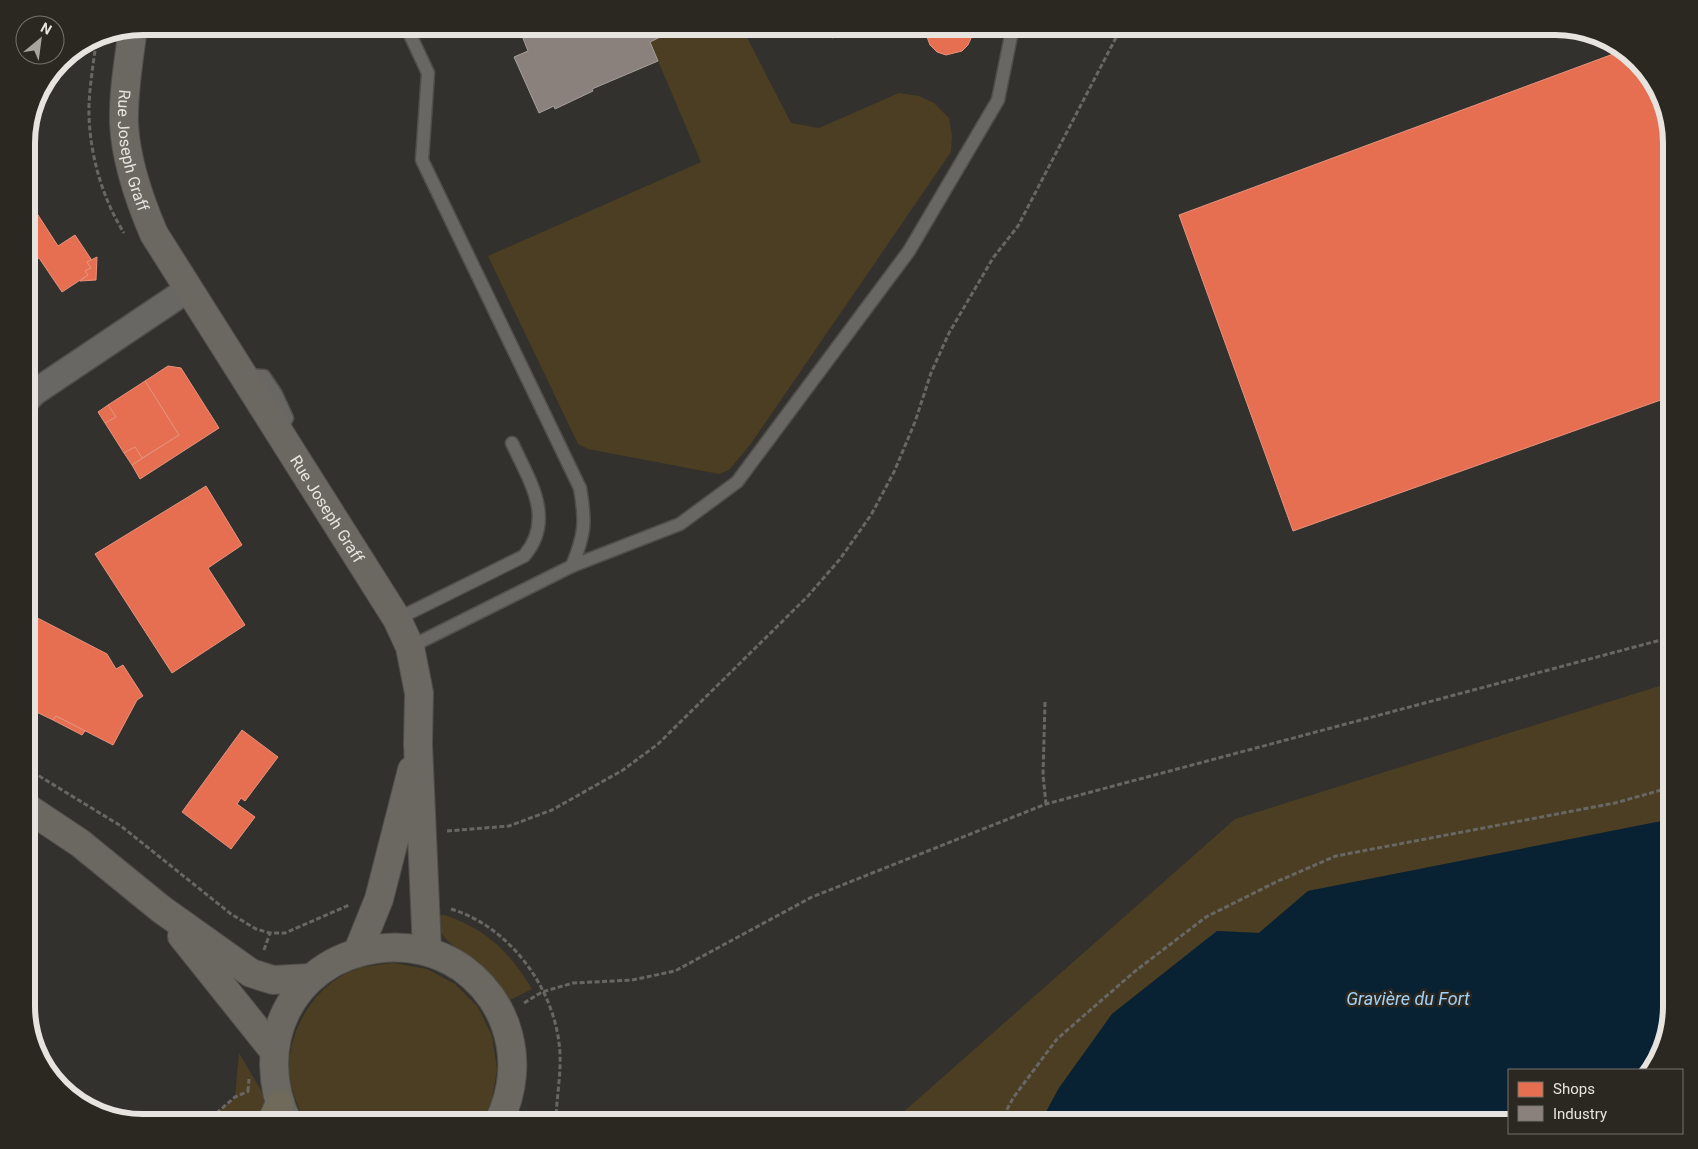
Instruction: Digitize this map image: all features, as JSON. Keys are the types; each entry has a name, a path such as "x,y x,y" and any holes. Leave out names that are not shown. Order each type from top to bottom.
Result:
{"street":[{"name":"Rue Joseph Graff","path":"132,36 124,123 128,159 142,206 154,234 187,290 397,619 410,647 419,693 418,744 427,951"},
{"path":"35,392 187,290"},
{"name":"Rue Joseph Graff","path":"358,951 379,899 418,744"},
{"path":"35,814 80,843 161,910 251,973 273,980 311,978"},
{"path":"161,910 274,1051"},
{"path":"280,1114 274,1079 274,1051 280,1024 293,1000 311,978 333,962 358,951 392,946 427,951 451,961 472,975 489,994 502,1015 510,1038 513,1062 511,1087 503,1114"}],"lane":[{"path":"410,35 428,73 422,160 580,488 584,515 583,538 572,566"},
{"path":"410,647 572,566 680,524 737,482 909,251 998,100 1011,35"},
{"path":"397,619 524,556 534,544 539,530 538,499 512,443"}],"path":[{"path":"441,832 509,826 552,810 623,770 658,744 808,596 834,566 871,515 894,472 948,333 993,258 1018,226 1117,35"},
{"path":"96,46 89,106 92,143 101,185 128,240"},
{"path":"542,992 573,982 632,980 674,971 812,897 1046,804 1663,639"},
{"path":"1045,702 1043,775 1046,804"},
{"path":"35,773 121,826 231,914 250,926 270,933 285,933 357,903"},
{"path":"1005,1114 1013,1098 1058,1038 1134,972 1206,917 1254,893 1336,856 1615,803 1663,790"},
{"path":"445,907 463,912 492,929 514,949 531,969 554,1021 560,1053 557,1114"},
{"path":"262,957 270,933"},
{"path":"216,1114 236,1097 248,1091 249,1076"}],"shaded area":[{"path":"664,35 746,35 791,123 819,128 899,93 919,96 934,103 949,118 952,136 951,152 750,445 729,470 719,474 588,449 578,444 488,256 701,162 650,42"},
{"path":"1663,685 1663,821 1308,891 1259,933 1217,931 1112,1014 1059,1088 1045,1114 901,1114 1235,819"},
{"path":"444,915 472,927 495,943 515,964 532,989 508,1001 481,968 453,946 442,934 436,916"},
{"path":"394,963 427,969 455,984 478,1007 492,1036 497,1069 492,1101 485,1114 302,1114 290,1080 289,1064 291,1048 302,1018 322,991 334,981 349,972 375,965"},
{"path":"239,1053 275,1114 215,1114 235,1097"}],"water":[{"name":"Gravière du Fort","path":"1663,821 1663,1006 1659,1034 1652,1054 1643,1069 1508,1069 1508,1114 1045,1114 1059,1088 1112,1014 1217,931 1259,933 1308,891"}],"building: Shops":[{"path":"927,35 972,36 968,45 962,51 946,55 937,52 930,45"},
{"path":"1615,53 1645,83 1657,108 1662,129 1663,399 1293,531 1179,215"},
{"path":"35,210 58,246 75,235 91,259 87,262 91,268 85,271 88,275 62,292 39,258 35,260"},
{"path":"97,257 96,280 80,281 88,275 85,271 91,268 87,262"},
{"path":"168,366 181,368 219,428 140,479 132,465 179,435 145,381"},
{"path":"145,381 179,435 142,458 135,447 124,453 105,423 116,417 108,405"},
{"path":"108,405 116,417 105,423 98,412"},
{"path":"135,447 142,458 132,465 124,453"},
{"path":"206,486 242,545 208,568 245,625 172,673 95,554"},
{"path":"35,617 107,654 116,669 123,665 143,696 137,700 113,745 56,716 53,720 35,711"},
{"path":"56,716 85,731 82,735 53,720"},
{"path":"242,730 278,757 245,801 241,798 237,804 255,817 231,849 182,812"}],"building: Industry":[{"path":"522,35 664,35 650,42 658,61 592,89 593,91 555,109 554,106 539,113 514,57 528,51"}]}
